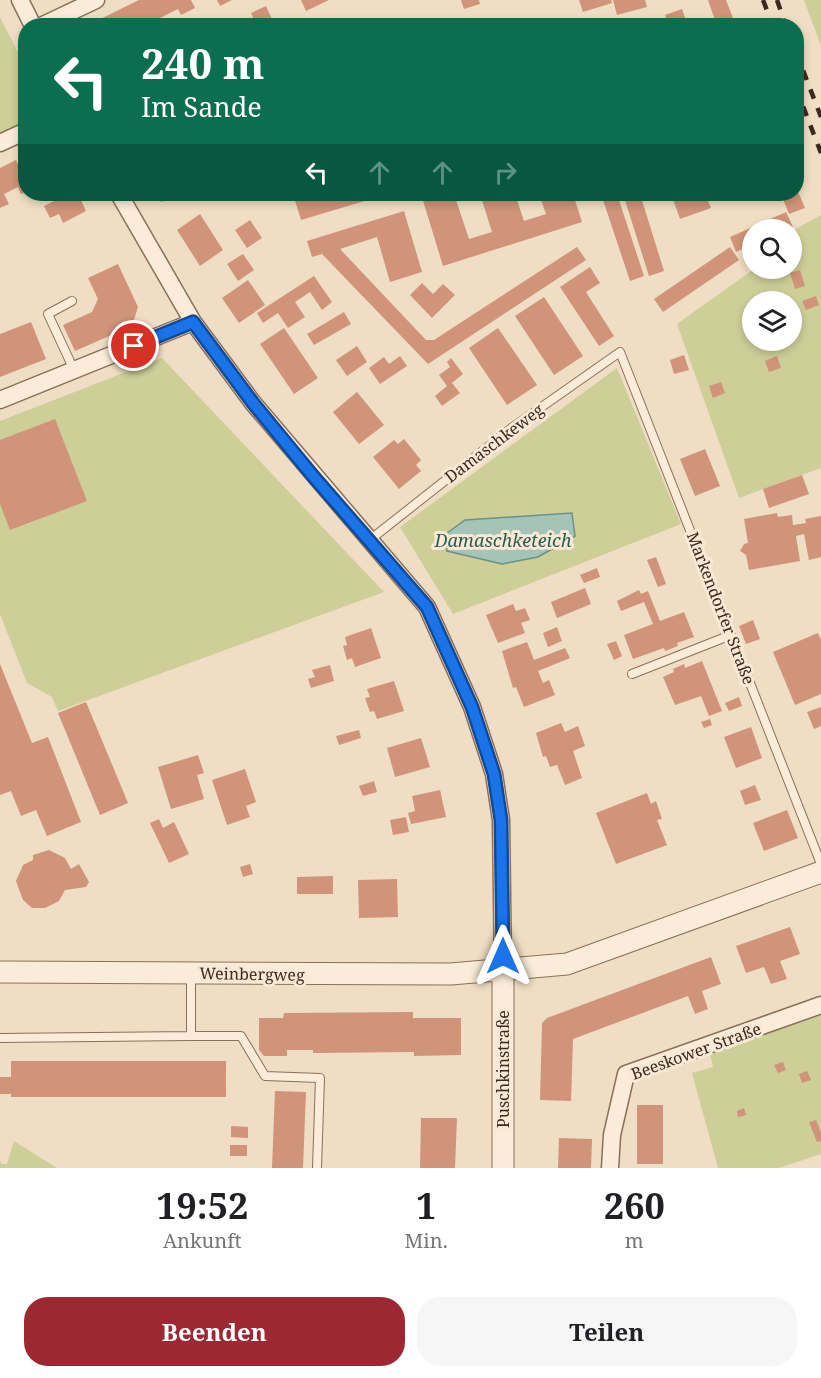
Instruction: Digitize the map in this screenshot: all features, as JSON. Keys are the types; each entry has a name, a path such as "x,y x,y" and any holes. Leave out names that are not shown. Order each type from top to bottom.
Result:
{"street":[{"path":"20,0 29,18"},
{"path":"57,18 96,0"},
{"path":"0,143 18,135"},
{"path":"123,201 193,322 298,458 371,539 427,607 472,707 494,774 501,820 503,971 567,964 821,872"},
{"path":"0,400 193,322"},
{"name":"Weinbergweg","path":"0,972 451,974 503,971"},
{"name":"Puschkinstraße","path":"503,971 503,1168"},
{"name":"Beeskower Straße","path":"610,1168 612,1135 626,1074 821,1005"}],"lane":[{"path":"72,301 48,314 74,370"},
{"name":"Damaschkeweg","path":"371,539 513,427 620,352"},
{"name":"Markendorfer Straße","path":"620,352 821,864"},
{"path":"632,674 731,635"},
{"path":"191,973 191,1036"},
{"path":"0,1038 241,1036 265,1076 320,1078 317,1168"}],"green space":[{"path":"804,0 821,0 821,46"},
{"path":"0,17 18,52 18,124 0,133"},
{"path":"821,215 821,468 739,498 677,324 742,278 802,279 802,225"},
{"path":"162,358 384,592 58,711 52,697 27,683 0,614 0,421"},
{"path":"617,368 681,524 453,614 400,527","holes":["572,513 538,557 502,564 447,551 518,517"]},
{"path":"821,1011 821,1154 779,1168 718,1168 692,1073 713,1067 709,1051"},
{"path":"14,1141 57,1168 0,1168 0,1161 2,1164 7,1164"}],"water":[{"name":"Damaschketeich","path":"572,513 575,536 538,557 502,564 447,551 443,536 465,520"}],"building":[{"path":"139,0 191,0 195,8 181,15 178,9 160,18 102,18"},
{"path":"217,0 232,0 220,6"},
{"path":"301,0 329,0 306,11"},
{"path":"461,0 479,0 480,4 464,9"},
{"path":"579,0 611,0 612,3 583,12"},
{"path":"613,0 645,0 647,7 617,15"},
{"path":"708,0 726,0 733,18 714,18"},
{"path":"266,6 271,18 253,18 251,13"},
{"path":"682,9 685,18 666,18 665,15"},
{"path":"16,160 18,164 18,187 4,194 9,204 0,208 0,168"},
{"path":"54,201 81,201 86,211 63,223 59,214 50,218 44,206"},
{"path":"295,201 365,201 301,220"},
{"path":"423,201 456,201 469,239 492,232 482,201 517,201 524,221 546,214 541,201 575,201 582,222 443,266"},
{"path":"603,201 619,201 644,276 630,281"},
{"path":"625,201 642,201 664,271 649,276"},
{"path":"674,201 708,201 711,208 680,219"},
{"path":"784,201 802,201 805,208 789,214"},
{"path":"404,211 422,272 390,282 377,237 340,249 426,340 434,340 577,247 586,260 428,364 322,254 312,257 307,241"},
{"path":"786,212 789,219 770,219"},
{"path":"200,214 223,250 200,266 177,230"},
{"path":"250,220 262,238 247,248 235,230"},
{"path":"742,232 742,249 736,252 730,237"},
{"path":"730,247 739,260 663,312 654,299"},
{"path":"243,254 254,270 238,281 227,264"},
{"path":"118,264 138,307 132,326 75,351 63,325 92,312 98,299 88,278"},
{"path":"590,267 600,283 586,292 614,336 599,346 560,287"},
{"path":"314,276 332,302 322,310 310,292 295,302 305,317 288,328 278,313 263,323 257,313"},
{"path":"802,276 805,286 795,289 792,279 802,279"},
{"path":"248,280 265,305 239,323 222,298"},
{"path":"422,283 433,294 443,284 455,295 432,318 410,295"},
{"path":"816,296 819,305 806,310 802,301"},
{"path":"544,297 583,356 554,375 515,316"},
{"path":"344,312 351,324 314,345 307,334"},
{"path":"31,322 46,359 0,377 0,334"},
{"path":"284,328 318,378 294,394 260,344"},
{"path":"498,328 537,385 507,405 469,348"},
{"path":"357,346 367,362 347,376 336,360"},
{"path":"684,355 689,370 674,374 670,360"},
{"path":"400,356 407,366 380,384 369,368 384,357 389,364"},
{"path":"777,356 781,368 769,372 765,361"},
{"path":"451,358 463,374 452,383 460,393 442,406 435,396 447,386 439,375 450,367 447,362"},
{"path":"721,382 725,393 713,398 709,386"},
{"path":"357,392 384,425 359,444 333,412"},
{"path":"55,419 87,501 10,530 0,504 0,440"},
{"path":"404,439 421,460 416,465 421,471 399,489 373,457 394,440 398,444"},
{"path":"705,449 720,486 695,496 680,459"},
{"path":"802,475 809,494 769,508 763,489"},
{"path":"777,513 778,517 792,515 793,525 806,523 805,519 821,516 821,557 809,560 804,534 796,536 800,561 749,570 746,555 740,551 744,544 748,543 744,519"},
{"path":"656,557 666,584 658,587 647,560"},
{"path":"597,568 600,577 584,583 580,575"},
{"path":"585,588 591,604 557,618 551,602"},
{"path":"639,590 641,594 648,591 660,621 684,612 694,637 677,643 678,646 665,651 664,648 633,659 624,635 653,624 644,602 621,611 617,601"},
{"path":"513,604 516,611 525,608 530,620 521,623 525,633 498,643 486,615"},
{"path":"753,620 760,639 746,644 739,626"},
{"path":"557,627 562,641 548,647 543,633"},
{"path":"371,628 381,658 355,667 352,658 347,660 343,646 347,645 345,637"},
{"path":"818,633 821,640 821,694 795,705 773,652"},
{"path":"616,641 622,656 614,660 607,644"},
{"path":"527,642 534,660 565,648 570,658 538,671 543,683 549,680 555,695 524,707 516,687 513,688 502,651"},
{"path":"702,661 722,711 709,716 701,696 675,705 663,677 684,664 685,668"},
{"path":"0,664 32,743 48,737 81,822 47,836 36,810 21,816 11,791 0,795"},
{"path":"330,665 334,681 311,688 308,679 315,677 312,670"},
{"path":"394,681 404,711 377,719 374,711 370,712 365,698 370,697 367,689"},
{"path":"739,697 742,706 729,711 725,703"},
{"path":"86,702 128,803 100,815 58,713"},
{"path":"821,707 821,726 814,729 807,712"},
{"path":"710,719 712,725 704,728 701,722"},
{"path":"561,723 565,732 578,726 585,746 573,751 582,778 565,785 557,765 550,767 546,756 543,757 536,733"},
{"path":"751,727 762,758 736,768 724,737"},
{"path":"359,730 361,738 339,745 336,736"},
{"path":"421,738 430,767 395,777 387,748"},
{"path":"198,755 204,773 197,775 204,799 171,809 158,767"},
{"path":"245,769 256,802 246,806 250,817 227,825 212,780"},
{"path":"374,781 377,792 363,796 359,786"},
{"path":"755,785 761,800 745,805 740,791"},
{"path":"440,790 446,817 411,824 408,813 415,811 412,796"},
{"path":"647,793 651,804 656,801 662,819 657,820 667,845 616,864 596,813"},
{"path":"787,810 798,838 764,851 753,823"},
{"path":"406,817 409,832 393,835 390,820"},
{"path":"159,819 163,828 174,822 189,854 169,863 150,823"},
{"path":"49,850 65,858 71,869 79,864 89,882 86,887 65,890 59,901 45,908 32,908 23,900 16,881 23,865 33,860 33,855"},
{"path":"250,864 253,874 243,877 240,867"},
{"path":"333,876 333,894 297,894 297,877"},
{"path":"397,879 398,917 359,918 358,880"},
{"path":"790,927 800,954 780,961 787,979 771,984 764,967 746,973 736,946"},
{"path":"711,957 721,984 702,991 708,1009 695,1014 688,996 573,1039 571,1101 540,1100 542,1023 547,1018"},
{"path":"413,1012 413,1018 461,1018 461,1055 414,1056 414,1052 313,1053 313,1050 287,1050 287,1056 264,1056 259,1050 259,1018 283,1018 284,1013"},
{"path":"11,1061 226,1061 226,1097 11,1097 11,1094 0,1094 0,1077 11,1077"},
{"path":"783,1062 786,1070 778,1073 774,1065"},
{"path":"807,1071 811,1080 802,1083 799,1074"},
{"path":"275,1091 306,1092 303,1168 272,1168"},
{"path":"637,1105 663,1105 663,1164 637,1164"},
{"path":"744,1108 746,1115 738,1117 737,1111"},
{"path":"421,1118 457,1118 455,1168 420,1168"},
{"path":"816,1120 821,1133 821,1141 817,1142 809,1122"},
{"path":"231,1126 248,1127 248,1138 231,1137"},
{"path":"559,1138 592,1139 591,1168 558,1168"},
{"path":"230,1145 247,1145 247,1156 230,1156"}],"railway":[{"path":"763,0 770,18"},
{"path":"777,0 783,18"},
{"path":"804,73 821,117"},
{"path":"804,109 821,153"}],"route":[{"path":"134,346 193,322 253,403 427,607 472,707 494,774 501,820 503,956"}]}
